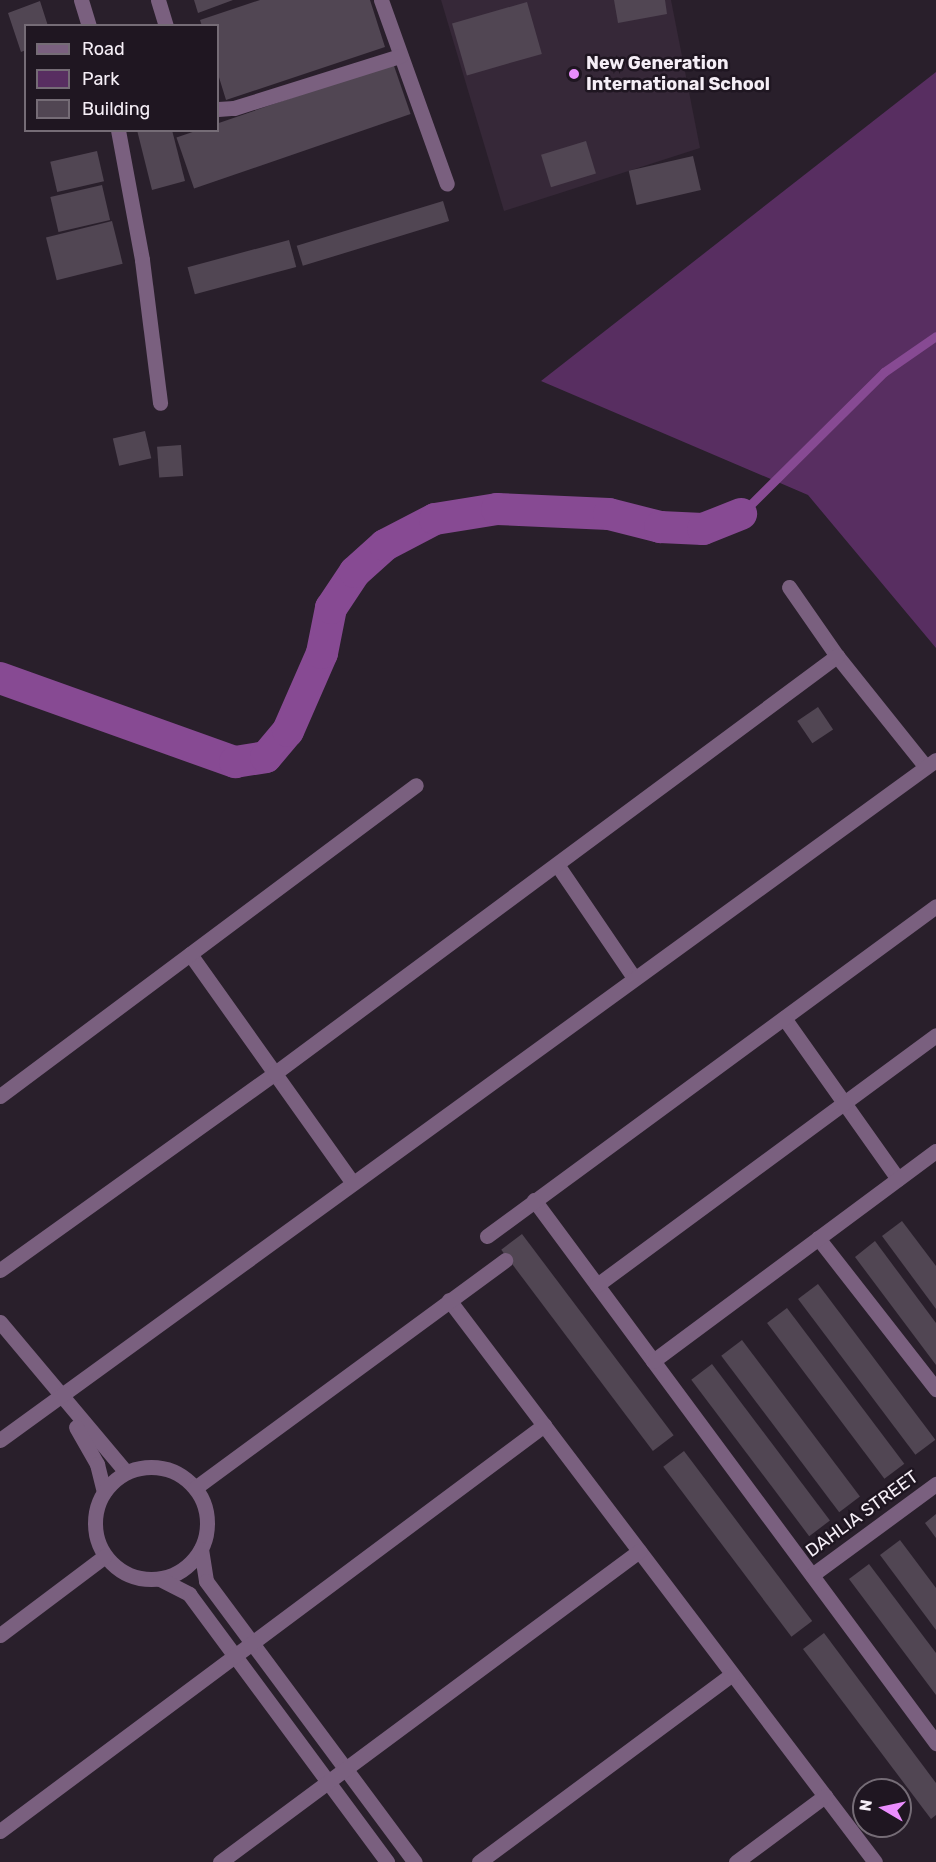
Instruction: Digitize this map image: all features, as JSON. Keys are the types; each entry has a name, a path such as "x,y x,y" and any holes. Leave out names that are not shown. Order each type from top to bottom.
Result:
{"street":[{"path":"81,0 88,24"},
{"path":"158,0 165,24"},
{"path":"381,0 447,184"},
{"path":"219,109 234,108 400,56"},
{"path":"118,132 142,260 160,404"},
{"path":"0,1440 931,763 837,656 789,587"},
{"path":"0,1270 558,866 837,656"},
{"path":"0,1096 416,784"},
{"path":"558,866 634,978"},
{"path":"487,1236 936,906"},
{"path":"190,954 352,1182"},
{"path":"784,1017 898,1179"},
{"path":"597,1285 936,1035"},
{"path":"653,1361 936,1151"},
{"path":"534,1200 936,1743"},
{"path":"818,1238 936,1389"},
{"path":"195,1488 505,1260"},
{"path":"449,1300 875,1862"},
{"path":"0,1322 126,1472"},
{"path":"59,1395 97,1464 104,1492"},
{"path":"0,1831 544,1425"},
{"path":"387,1862 189,1594 160,1579 129,1575 105,1556 95,1531 95,1517 104,1492 126,1472 156,1467 170,1470 195,1488 207,1517 201,1549 206,1581 414,1862"},
{"name":"DAHLIA STREET","path":"812,1575 936,1484"},
{"path":"160,1579 184,1569 201,1549"},
{"path":"220,1862 639,1551"},
{"path":"0,1635 105,1556"},
{"path":"479,1862 732,1674"},
{"path":"736,1862 825,1796"}],"shaded area":[{"name":"New Generation International School","path":"441,0 671,0 700,148 504,211"}],"green space":[{"path":"936,72 936,648 808,495 541,381"}],"building":[{"path":"194,0 233,0 198,13"},
{"path":"260,0 370,0 385,47 226,100 219,77 219,24 201,24 200,20"},
{"path":"614,0 665,0 667,14 618,23"},
{"path":"40,1 47,24 24,24 24,51 21,52 8,13"},
{"path":"527,2 542,54 467,75 452,23"},
{"path":"393,63 411,114 194,189 176,138 193,132 219,132 219,123"},
{"path":"138,132 173,132 185,181 152,190"},
{"path":"586,141 596,174 551,187 541,155"},
{"path":"97,151 104,181 57,192 50,162"},
{"path":"693,156 701,190 637,205 629,171"},
{"path":"102,185 110,220 58,232 50,197"},
{"path":"443,201 449,221 303,266 297,246"},
{"path":"112,221 123,264 57,280 46,237"},
{"path":"289,240 296,267 195,294 188,267"},
{"path":"145,431 151,458 119,466 113,438"},
{"path":"181,445 183,476 159,478 157,447"},
{"path":"818,707 833,729 812,743 797,721"},
{"path":"902,1221 936,1266 936,1309 882,1236"},
{"path":"522,1234 674,1435 653,1451 501,1250"},
{"path":"875,1241 936,1323 936,1365 855,1257"},
{"path":"818,1284 935,1440 915,1455 798,1299"},
{"path":"787,1308 904,1464 884,1479 767,1323"},
{"path":"742,1340 860,1497 839,1512 721,1356"},
{"path":"712,1364 830,1521 809,1536 691,1380"},
{"path":"684,1451 812,1621 791,1637 663,1467"},
{"path":"936,1514 936,1538 925,1523"},
{"path":"900,1540 936,1588 936,1630 880,1555"},
{"path":"869,1564 936,1653 936,1695 849,1579"},
{"path":"824,1633 936,1783 936,1815 931,1819 912,1794 912,1778 900,1778 803,1649"}],"waterway":[{"path":"741,514 884,372 936,336"},
{"path":"0,678 235,762 266,757 288,731 322,653 331,608 355,572 385,545 435,519 497,509 609,514 660,527 703,529 741,514"}],"place":[{"name":"New Generation International School","path":"574,74"}]}
